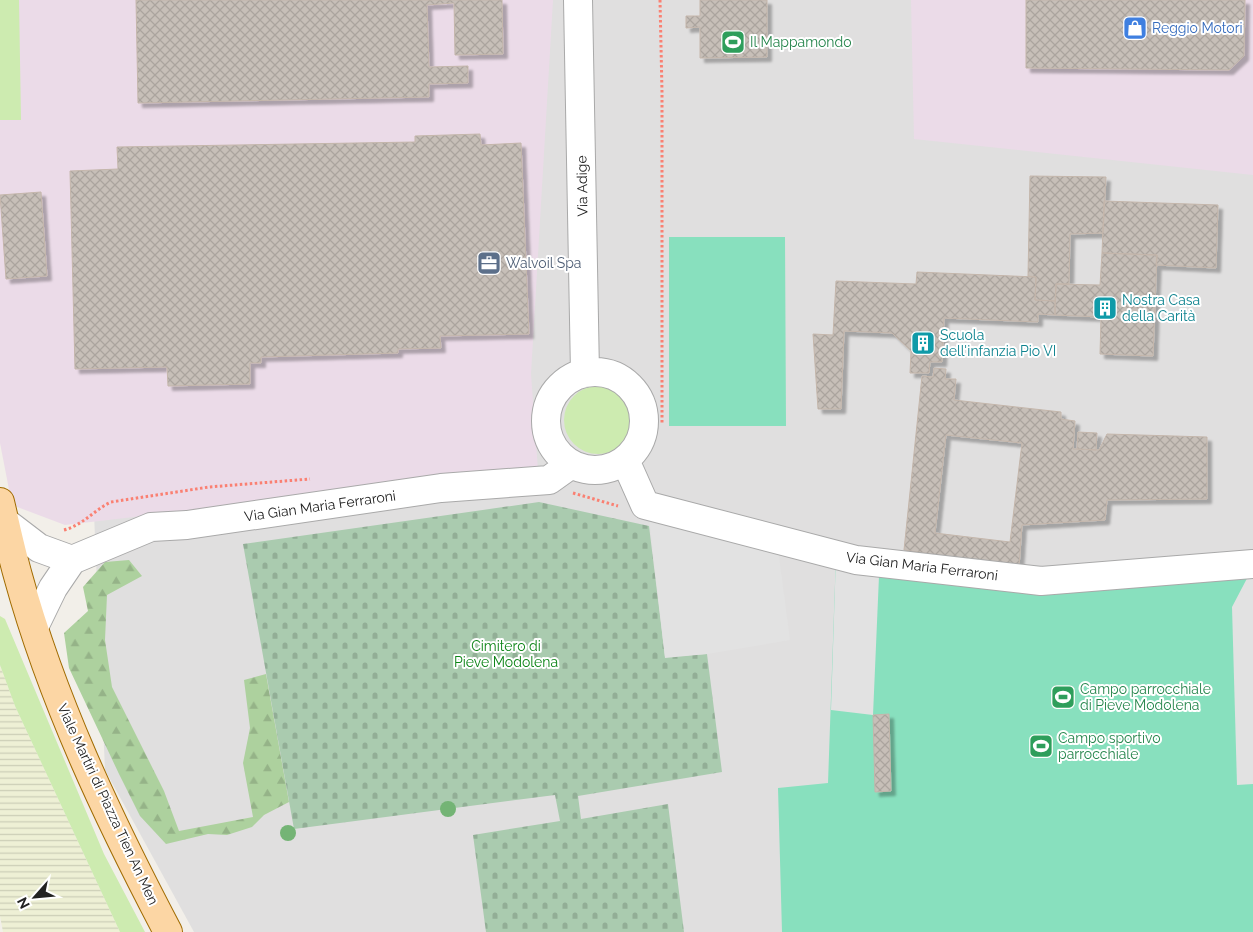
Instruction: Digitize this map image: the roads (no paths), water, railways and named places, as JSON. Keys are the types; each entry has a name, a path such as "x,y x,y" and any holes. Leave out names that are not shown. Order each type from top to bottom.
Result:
{"main road":[{"name":"Viale Martiri di Piazza Tien An Men","path":"2,512 18,576 59,698 91,775 137,873 168,932"}],"street":[{"name":"Via Adige","path":"578,0 585,373"},
{"path":"600,372 614,376 626,383 636,394 642,407 644,422 642,436 636,450 625,460 613,467 599,471 584,470 570,465 558,455 550,442 546,428 546,413 550,399 559,387 571,378 585,373 600,372"},
{"name":"Via Gian Maria Ferraroni","path":"625,460 645,506 856,560 1041,581 1253,564"},
{"name":"Via Gian Maria Ferraroni","path":"72,560 151,527 187,525 441,488 549,480 570,465"},
{"path":"2,512 39,548 72,560 53,588 34,627"}],"place":[{"name":"Reggio Motori","path":"1135,28"},
{"name":"Il Mappamondo","path":"733,42"},
{"name":"Walvoil Spa","path":"489,263"},
{"name":"Nostra Casa della Carità","path":"1105,308"},
{"name":"Scuola dell'infanzia Pio VI","path":"923,343"},
{"name":"Campo parrocchiale di Pieve Modolena","path":"1063,697"},
{"name":"Campo sportivo parrocchiale","path":"1041,746"}],"park label":[{"name":"Cimitero di Pieve Modolena","path":"506,654"}]}
